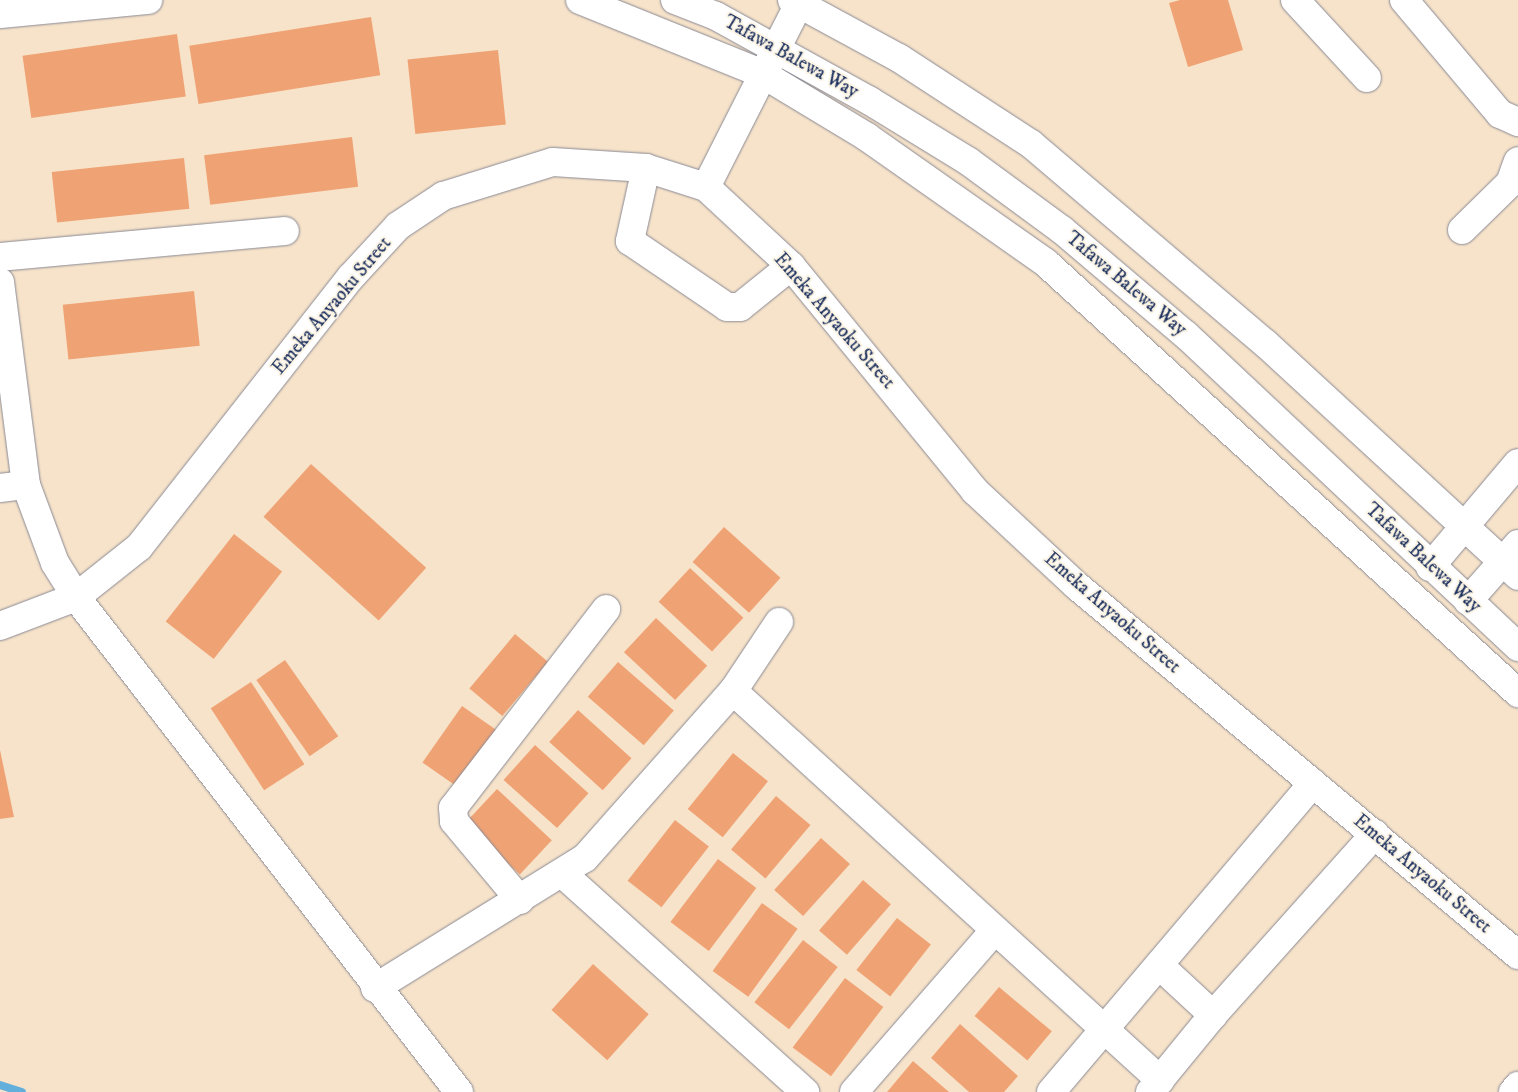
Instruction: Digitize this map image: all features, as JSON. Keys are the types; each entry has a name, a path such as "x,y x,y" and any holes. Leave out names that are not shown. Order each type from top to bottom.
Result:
{"street":[{"path":"0,14 148,0"},
{"path":"580,0 761,73 867,137 1046,263 1518,693"},
{"name":"Tafawa Balewa Way","path":"675,0 775,47 968,161 1062,230 1186,335 1430,567 1518,647"},
{"path":"1294,0 1367,78"},
{"path":"1404,0 1500,114 1518,122"},
{"path":"706,187 795,2 899,58 1031,144 1118,213 1466,526 1513,561 1468,601"},
{"path":"1462,230 1510,183 1518,160"},
{"name":"Emeka Anyaoku Street","path":"0,626 76,597 139,547 351,277 398,226 443,196 553,162 646,168 706,187 791,266 975,491 1077,586 1518,955"},
{"path":"646,168 630,241 727,307 740,307 791,266"},
{"path":"0,257 285,231"},
{"path":"0,282 13,487 44,543 76,597 375,988 459,1092"},
{"path":"1430,567 1518,463"},
{"path":"520,900 454,821 453,808 606,609"},
{"path":"375,988 563,874 603,840 733,691 779,622"},
{"path":"733,691 993,932 1102,1028 1155,1086 1213,1015 1375,834"},
{"path":"1051,1092 1102,1028 1159,966 1313,783"},
{"path":"563,874 805,1092"},
{"path":"854,1092 993,932"},
{"path":"1159,966 1213,1015"},
{"path":"1514,1092 1518,1086"}],"building":[{"path":"1180,0 1228,0 1243,50 1188,67 1169,3"},
{"path":"371,17 380,75 198,104 189,46"},
{"path":"177,34 186,96 31,118 23,56"},
{"path":"498,50 506,125 415,134 407,60"},
{"path":"352,137 358,187 210,205 204,155"},
{"path":"184,158 189,209 57,223 52,172"},
{"path":"194,291 200,346 68,359 63,305"},
{"path":"311,464 426,568 379,620 263,517"},
{"path":"724,527 780,578 749,613 693,562"},
{"path":"234,534 282,572 214,659 166,621"},
{"path":"690,568 743,618 712,651 659,602"},
{"path":"656,618 707,666 675,700 624,652"},
{"path":"515,634 548,662 502,716 469,688"},
{"path":"285,660 338,736 310,756 256,680"},
{"path":"618,662 674,711 644,745 588,697"},
{"path":"251,682 304,764 264,790 211,708"},
{"path":"462,706 496,730 457,787 422,763"},
{"path":"578,710 632,758 603,790 549,742"},
{"path":"535,745 589,793 557,828 504,780"},
{"path":"0,750 14,817 0,819"},
{"path":"733,753 768,781 723,837 688,809"},
{"path":"497,789 552,840 520,875 465,823"},
{"path":"776,796 810,825 765,879 731,850"},
{"path":"675,820 709,846 661,907 628,881"},
{"path":"821,838 850,864 803,916 774,890"},
{"path":"718,859 756,888 709,951 670,922"},
{"path":"863,880 891,904 847,955 819,931"},
{"path":"762,903 798,929 748,997 713,971"},
{"path":"897,918 931,944 890,996 856,970"},
{"path":"803,940 838,967 789,1029 754,1002"},
{"path":"593,964 649,1014 607,1060 552,1010"},
{"path":"845,978 883,1007 831,1076 793,1047"},
{"path":"999,987 1052,1031 1027,1060 975,1016"},
{"path":"960,1024 1018,1076 1004,1092 969,1092 931,1058"},
{"path":"913,1061 949,1092 887,1092"}],"waterway":[{"path":"0,1085 22,1092"}]}
